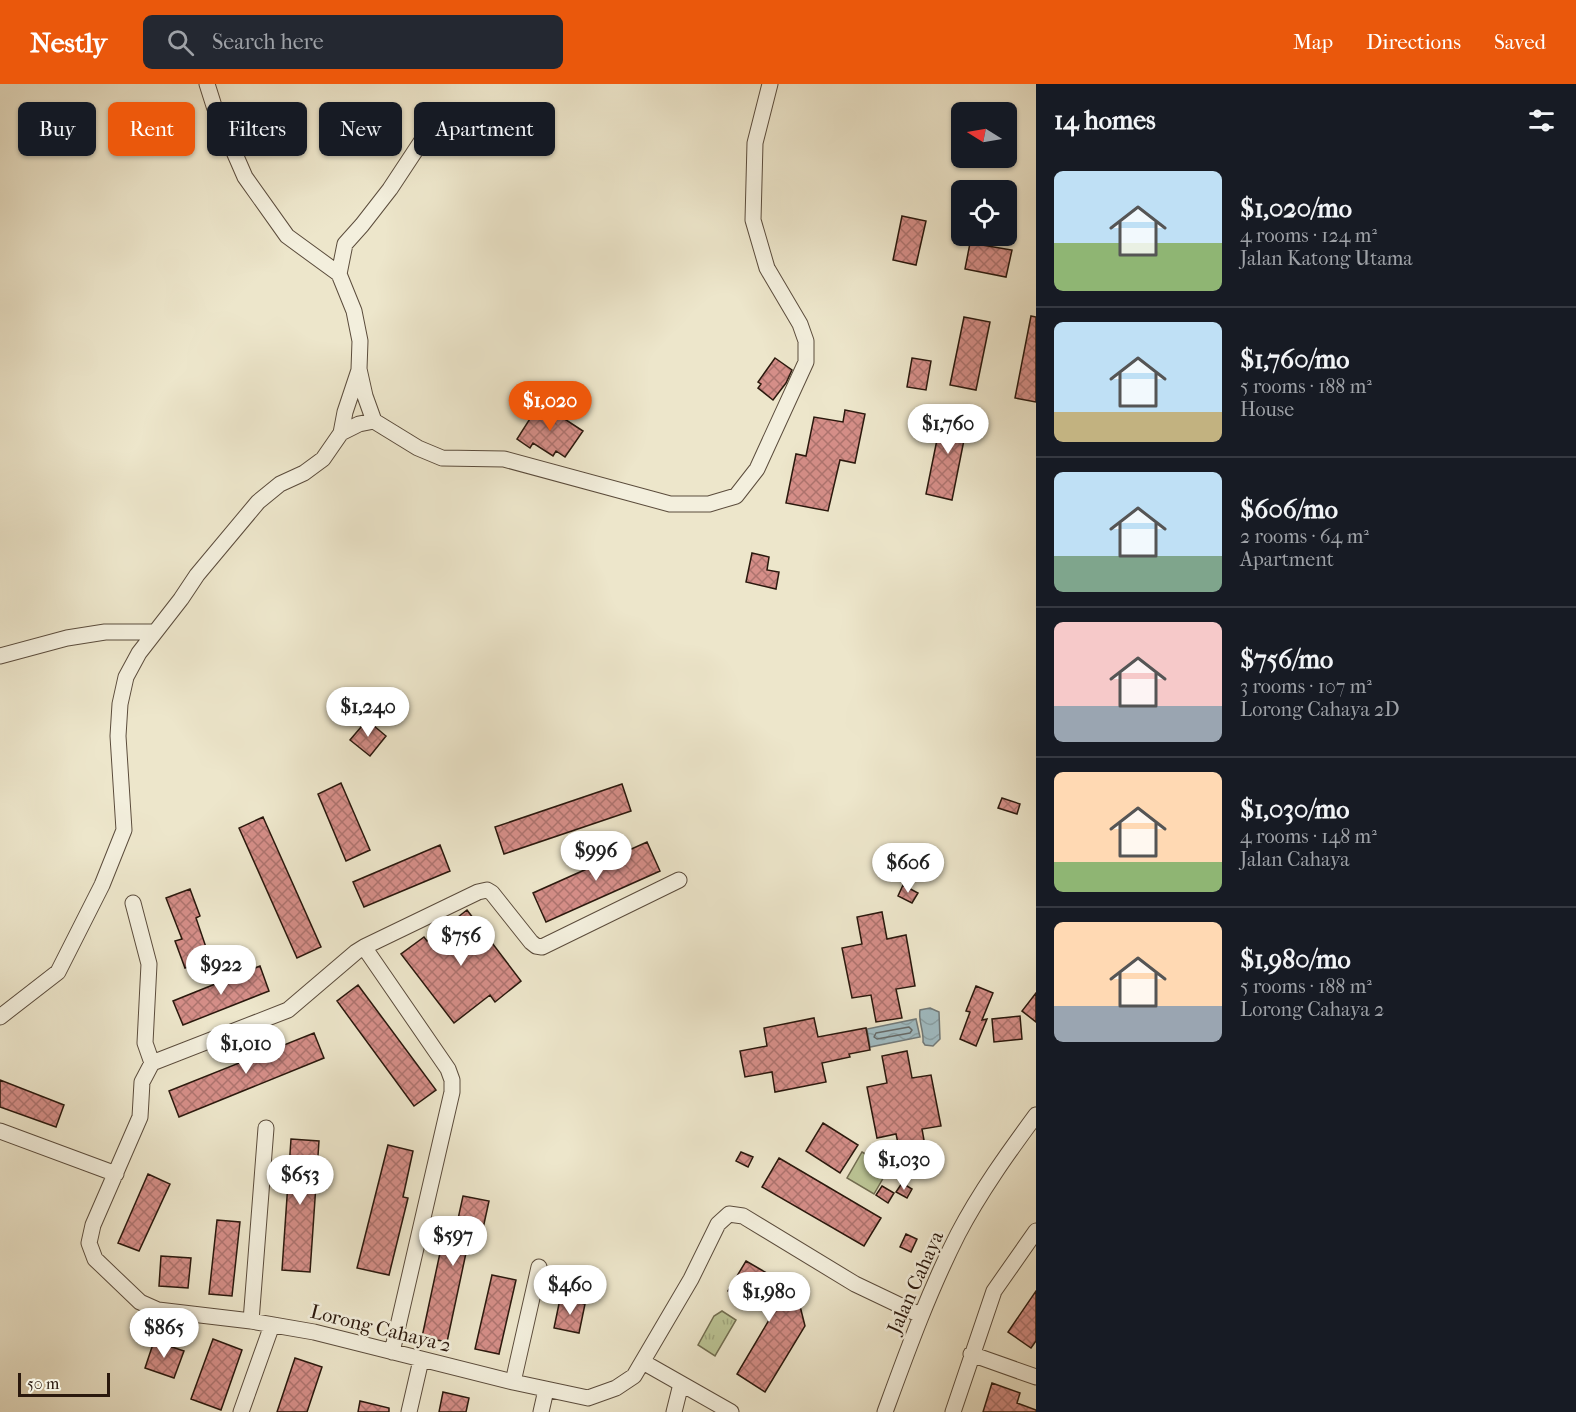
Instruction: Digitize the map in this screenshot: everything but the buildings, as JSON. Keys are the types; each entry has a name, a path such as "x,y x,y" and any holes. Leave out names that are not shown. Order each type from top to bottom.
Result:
{"street":[{"path":"207,84 214,106 245,177 287,236 339,274 354,311 360,341 359,369 374,421 418,448 442,458 504,459 670,504 709,504 736,496 757,469 806,362 806,341 800,324 767,268 753,220 755,143 770,84"},
{"path":"339,274 345,244 383,198 414,152"},
{"path":"0,1017 58,972 102,885 124,830 118,736 120,704 126,677 139,653 209,560 258,502 280,484 304,473 323,459 341,433 345,412 359,369"},
{"path":"341,433 359,424 374,421"},
{"path":"0,656 67,638 105,632 155,632"},
{"path":"133,903 149,964 145,1043 152,1063 288,1010 364,947 478,892 487,890 492,893 531,942 542,947 679,880"},
{"path":"364,947 448,1070 452,1080 452,1092 439,1156 392,1352"},
{"name":"Lorong Cahaya 2","path":"152,1063 142,1082 140,1117 93,1225 89,1243 95,1259 140,1302 158,1310 251,1321 314,1332 421,1360 588,1398 616,1388 634,1376 691,1279 718,1224 729,1214 742,1216 855,1284 920,1315"},
{"name":"Jalan Cahaya","path":"885,1412 920,1315 959,1233 1002,1161 1036,1115"},
{"path":"251,1321 266,1128"},
{"path":"0,1131 116,1174"},
{"path":"953,1412 994,1291 1036,1231"},
{"path":"513,1382 539,1267"},
{"path":"241,1412 272,1324"},
{"path":"971,1354 1036,1377"},
{"path":"409,1412 421,1360"},
{"path":"643,1362 731,1412"},
{"path":"674,1412 681,1384"},
{"path":"541,1412 546,1390"}],"green space":[{"path":"862,1152 889,1168 874,1194 847,1178"},
{"path":"722,1311 736,1320 715,1356 698,1345 714,1316"}],"water":[{"path":"930,1008 939,1012 940,1039 933,1046 925,1045 923,1042 920,1018 920,1010"},
{"path":"916,1019 920,1037 870,1047 867,1029"}]}
